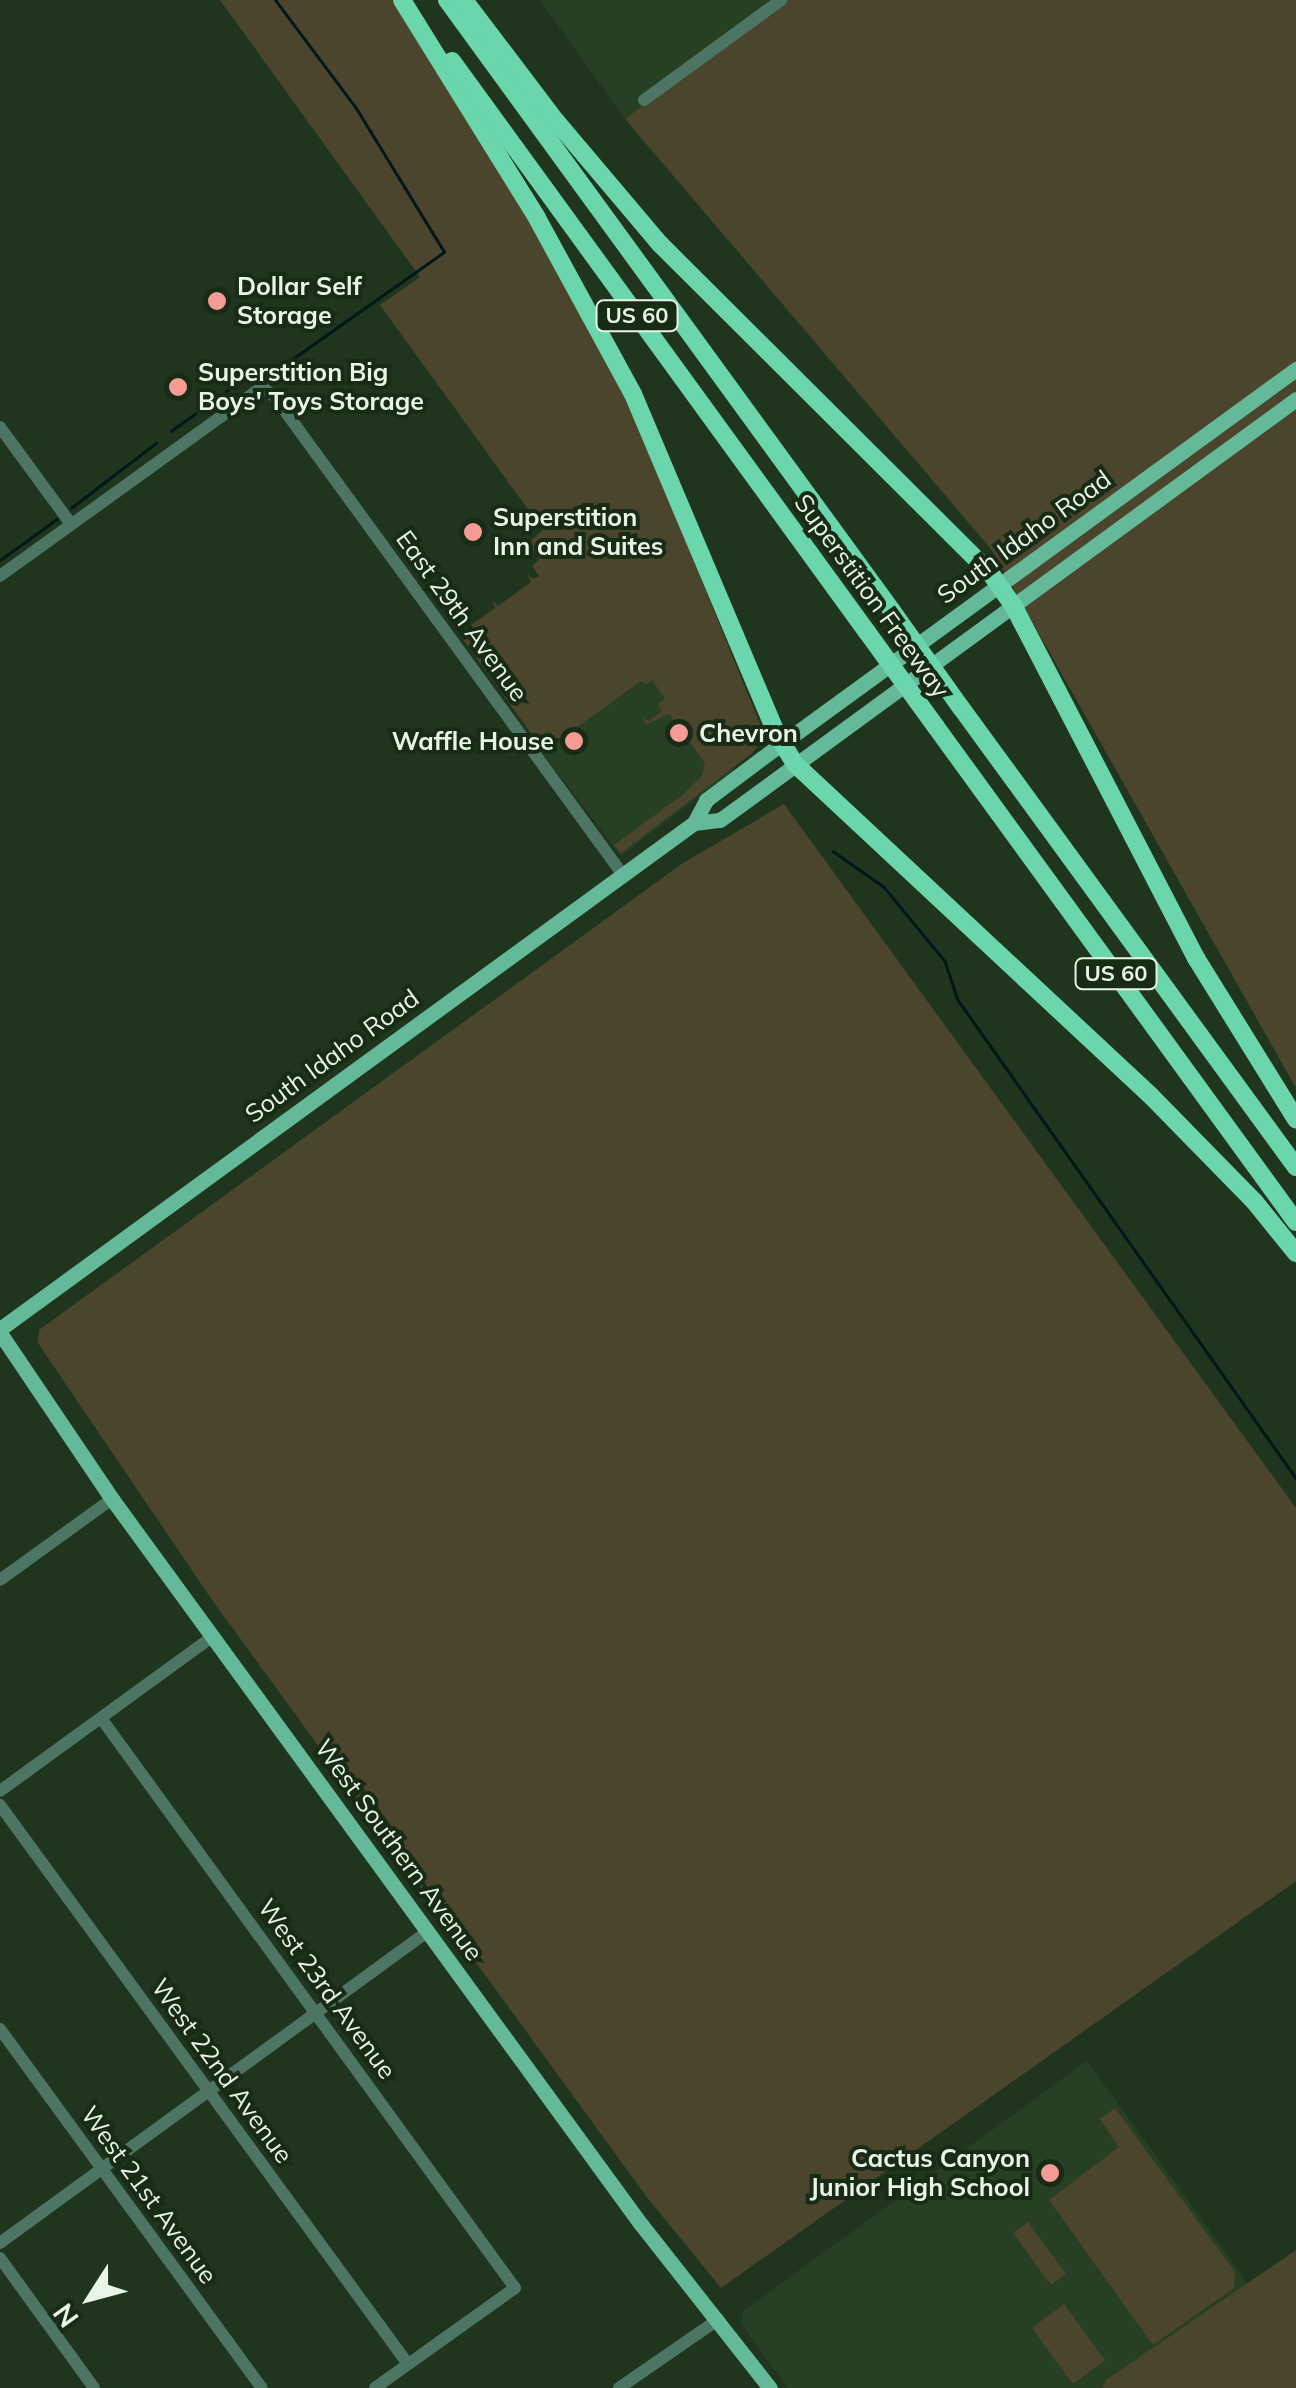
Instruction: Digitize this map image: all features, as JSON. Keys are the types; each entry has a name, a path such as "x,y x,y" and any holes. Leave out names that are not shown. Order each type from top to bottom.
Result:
{"highway":[{"name":"Superstition Freeway","path":"405,0 1296,1222"},
{"path":"405,0 537,218 633,394 782,744 795,764 1198,1143 1296,1253"},
{"name":"Superstition Freeway","path":"447,0 1296,1167"},
{"path":"464,0 606,184 660,244 999,586 1013,605 1196,958 1296,1119"}],"main road":[{"name":"South Idaho Road","path":"0,1331 624,875 694,823 706,800 1296,369"},
{"name":"South Idaho Road","path":"694,823 720,820 1296,398"},
{"name":"West Southern Avenue","path":"0,1331 112,1499 212,1637 640,2224 770,2388"}],"street":[{"path":"644,100 781,0"},
{"name":"East 29th Avenue","path":"71,524 262,387 274,396 624,875"},
{"path":"0,427 71,524 0,576"},
{"path":"0,1580 112,1499"},
{"path":"0,1791 212,1637"},
{"name":"West 23rd Avenue","path":"102,1718 515,2288 408,2364"},
{"name":"West 22nd Avenue","path":"0,1805 408,2364"},
{"path":"0,2243 427,1932"},
{"name":"West 21st Avenue","path":"0,2029 262,2388"},
{"path":"0,2258 94,2388"},
{"path":"619,2388 719,2319"},
{"path":"375,2388 408,2364"}],"shaded area":[{"path":"220,0 392,0 562,273 627,397 762,729 759,745 751,754 621,853 614,845 681,796 702,776 705,763 669,714 647,724 642,718 649,721 662,711 658,704 665,698 652,680 645,685 641,681 544,751 459,634 495,608 493,601 498,606 531,582 528,575 534,579 539,576 532,566 539,559 530,547 520,550 543,530 380,305 420,277"},
{"path":"540,0 785,0 625,119"},
{"path":"786,0 1296,0 1296,1088 991,549 625,119"},
{"path":"655,667 734,770 621,856 542,752"},
{"path":"784,804 1296,1508 1296,1881 721,2288 646,2196 210,1597 38,1343 39,1330 683,863"},
{"name":"Cactus Canyon Junior High School","path":"1087,2061 1249,2285 1106,2380 1102,2388 788,2388 741,2324 743,2311"},
{"path":"1115,2108 1235,2272 1234,2288 1153,2345 1049,2200 1119,2147 1100,2119"},
{"path":"1028,2222 1066,2274 1051,2285 1013,2233"},
{"path":"1296,2250 1296,2388 1102,2388 1106,2380"},
{"path":"1064,2304 1105,2360 1073,2384 1032,2328"}],"waterway":[{"path":"274,372 444,252 355,107 275,0"},
{"path":"226,391 245,377"},
{"path":"171,431 210,403"},
{"path":"71,508 156,443"},
{"path":"0,560 57,519"},
{"path":"833,851 884,887 945,961 958,1000 1296,1478"}],"place":[{"name":"Dollar Self Storage","path":"217,301"},
{"name":"Superstition Big Boys' Toys Storage","path":"178,387"},
{"name":"Superstition Inn and Suites","path":"473,532"},
{"name":"Chevron","path":"679,733"},
{"name":"Waffle House","path":"574,741"},
{"name":"Cactus Canyon Junior High School","path":"1050,2173"}]}
